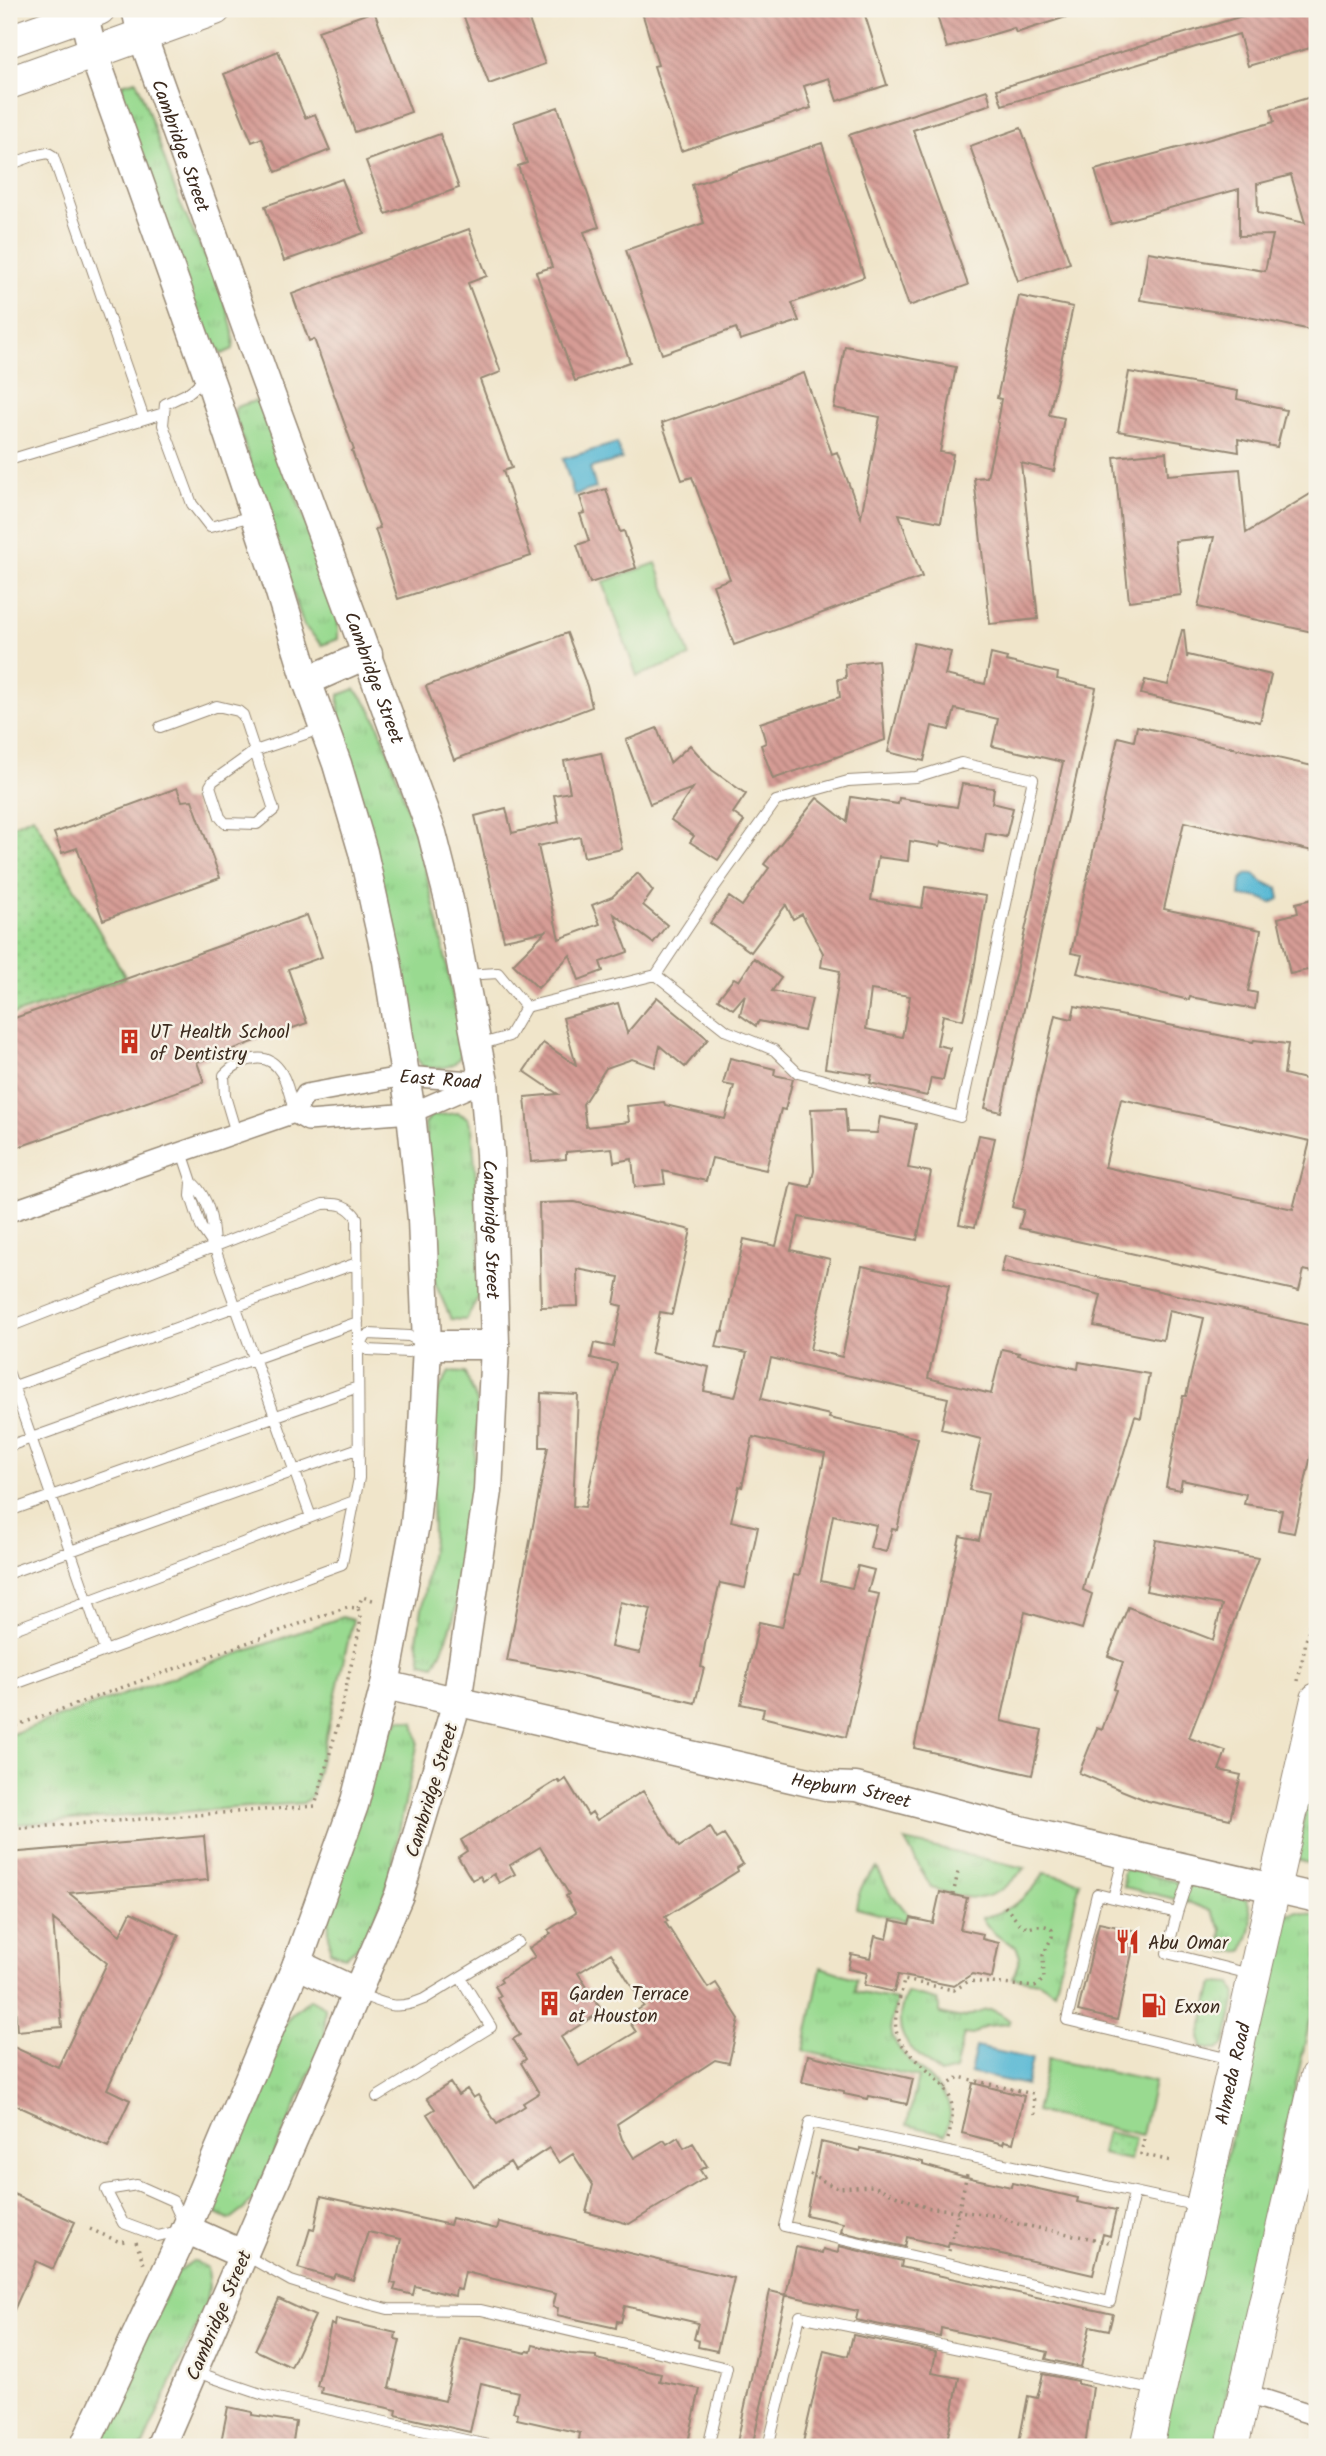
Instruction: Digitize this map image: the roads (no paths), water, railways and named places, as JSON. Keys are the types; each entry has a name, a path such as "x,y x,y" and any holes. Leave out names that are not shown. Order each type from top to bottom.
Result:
{"main road":[{"path":"9,83 93,52 139,22 215,9"},
{"path":"9,41 88,11"},
{"name":"Almeda Road","path":"1147,2447 1317,1699"},
{"path":"1232,2447 1317,2076"}],"street":[{"path":"84,2447 186,2229 297,1965 355,1805 385,1685 415,1524 427,1345 422,1219 411,1113 387,961 363,852 208,376 93,52 88,11"},
{"name":"Cambridge Street","path":"139,22 262,371 432,833 484,1082 490,1154 495,1345 488,1491 457,1702 399,1895 160,2447"},
{"path":"307,681 368,654"},
{"name":"East Road","path":"11,1205 182,1152 294,1113 306,1094 405,1076 484,1082"},
{"name":"East Road","path":"294,1113 308,1121 411,1113 484,1082"},
{"path":"427,1345 495,1345"},
{"name":"Hepburn Street","path":"385,1685 826,1786 856,1787 1016,1829 1317,1898"},
{"path":"297,1965 356,1992"},
{"path":"186,2229 244,2255"},
{"path":"1244,2393 1317,2416"}],"lane":[{"path":"9,165 33,156 48,153 53,156 144,419"},
{"path":"208,376 188,393 165,404 163,425 192,504 210,527 255,516"},
{"path":"9,460 164,413"},
{"path":"160,727 217,706 233,708 243,715 255,751 274,810 257,824 225,823 220,817 210,786 213,781 255,751 324,728"},
{"path":"477,1045 509,1036 526,1007 656,975 776,801 848,781 916,777 961,763 1033,779 960,1118 798,1073 774,1050 727,1031 656,975"},
{"path":"463,975 498,974 526,1007"},
{"path":"236,1133 225,1096 224,1075 232,1066 246,1060 261,1058 271,1061 287,1081 294,1113"},
{"path":"182,1152 192,1182 202,1192 213,1224 214,1246 311,1517"},
{"path":"9,1327 323,1204 337,1203 349,1208 357,1218 359,1478 342,1564 12,1685 9,1673"},
{"path":"11,1387 358,1264"},
{"path":"9,1446 358,1322"},
{"path":"358,1342 369,1334 409,1336 427,1345"},
{"path":"358,1342 368,1350 398,1352 408,1352 427,1345"},
{"path":"9,1374 11,1387 106,1651"},
{"path":"9,1511 358,1387"},
{"path":"9,1573 359,1448"},
{"path":"9,1631 354,1502"},
{"path":"1113,1898 1124,1853"},
{"path":"1191,1869 1167,1954 1254,1975"},
{"path":"1177,1913 1097,1894 1067,2020 1236,2061"},
{"path":"356,1992 393,2007 408,2006 518,1942"},
{"path":"377,2097 491,2027 460,1977"},
{"path":"1134,2193 1110,2302 784,2226 810,2122 1203,2207"},
{"path":"137,2185 173,2200 186,2229 158,2236 123,2223 106,2190 137,2185"},
{"path":"244,2255 291,2281 388,2309 481,2311 727,2368 708,2447"},
{"path":"768,2447 800,2316 1160,2391"},
{"path":"194,2371 264,2395 497,2447"}],"water":[{"path":"617,443 622,459 590,468 596,488 574,495 563,459"},
{"path":"1246,874 1254,874 1264,883 1278,888 1280,899 1271,903 1259,897 1240,897 1241,880"},
{"path":"976,2047 1032,2059 1026,2085 970,2073"}],"place":[{"name":"UT Health School of Dentistry","path":"130,1042"},
{"name":"Abu Omar","path":"1128,1942"},
{"name":"Garden Terrace at Houston","path":"549,2004"},
{"name":"Exxon","path":"1154,2006"}]}
